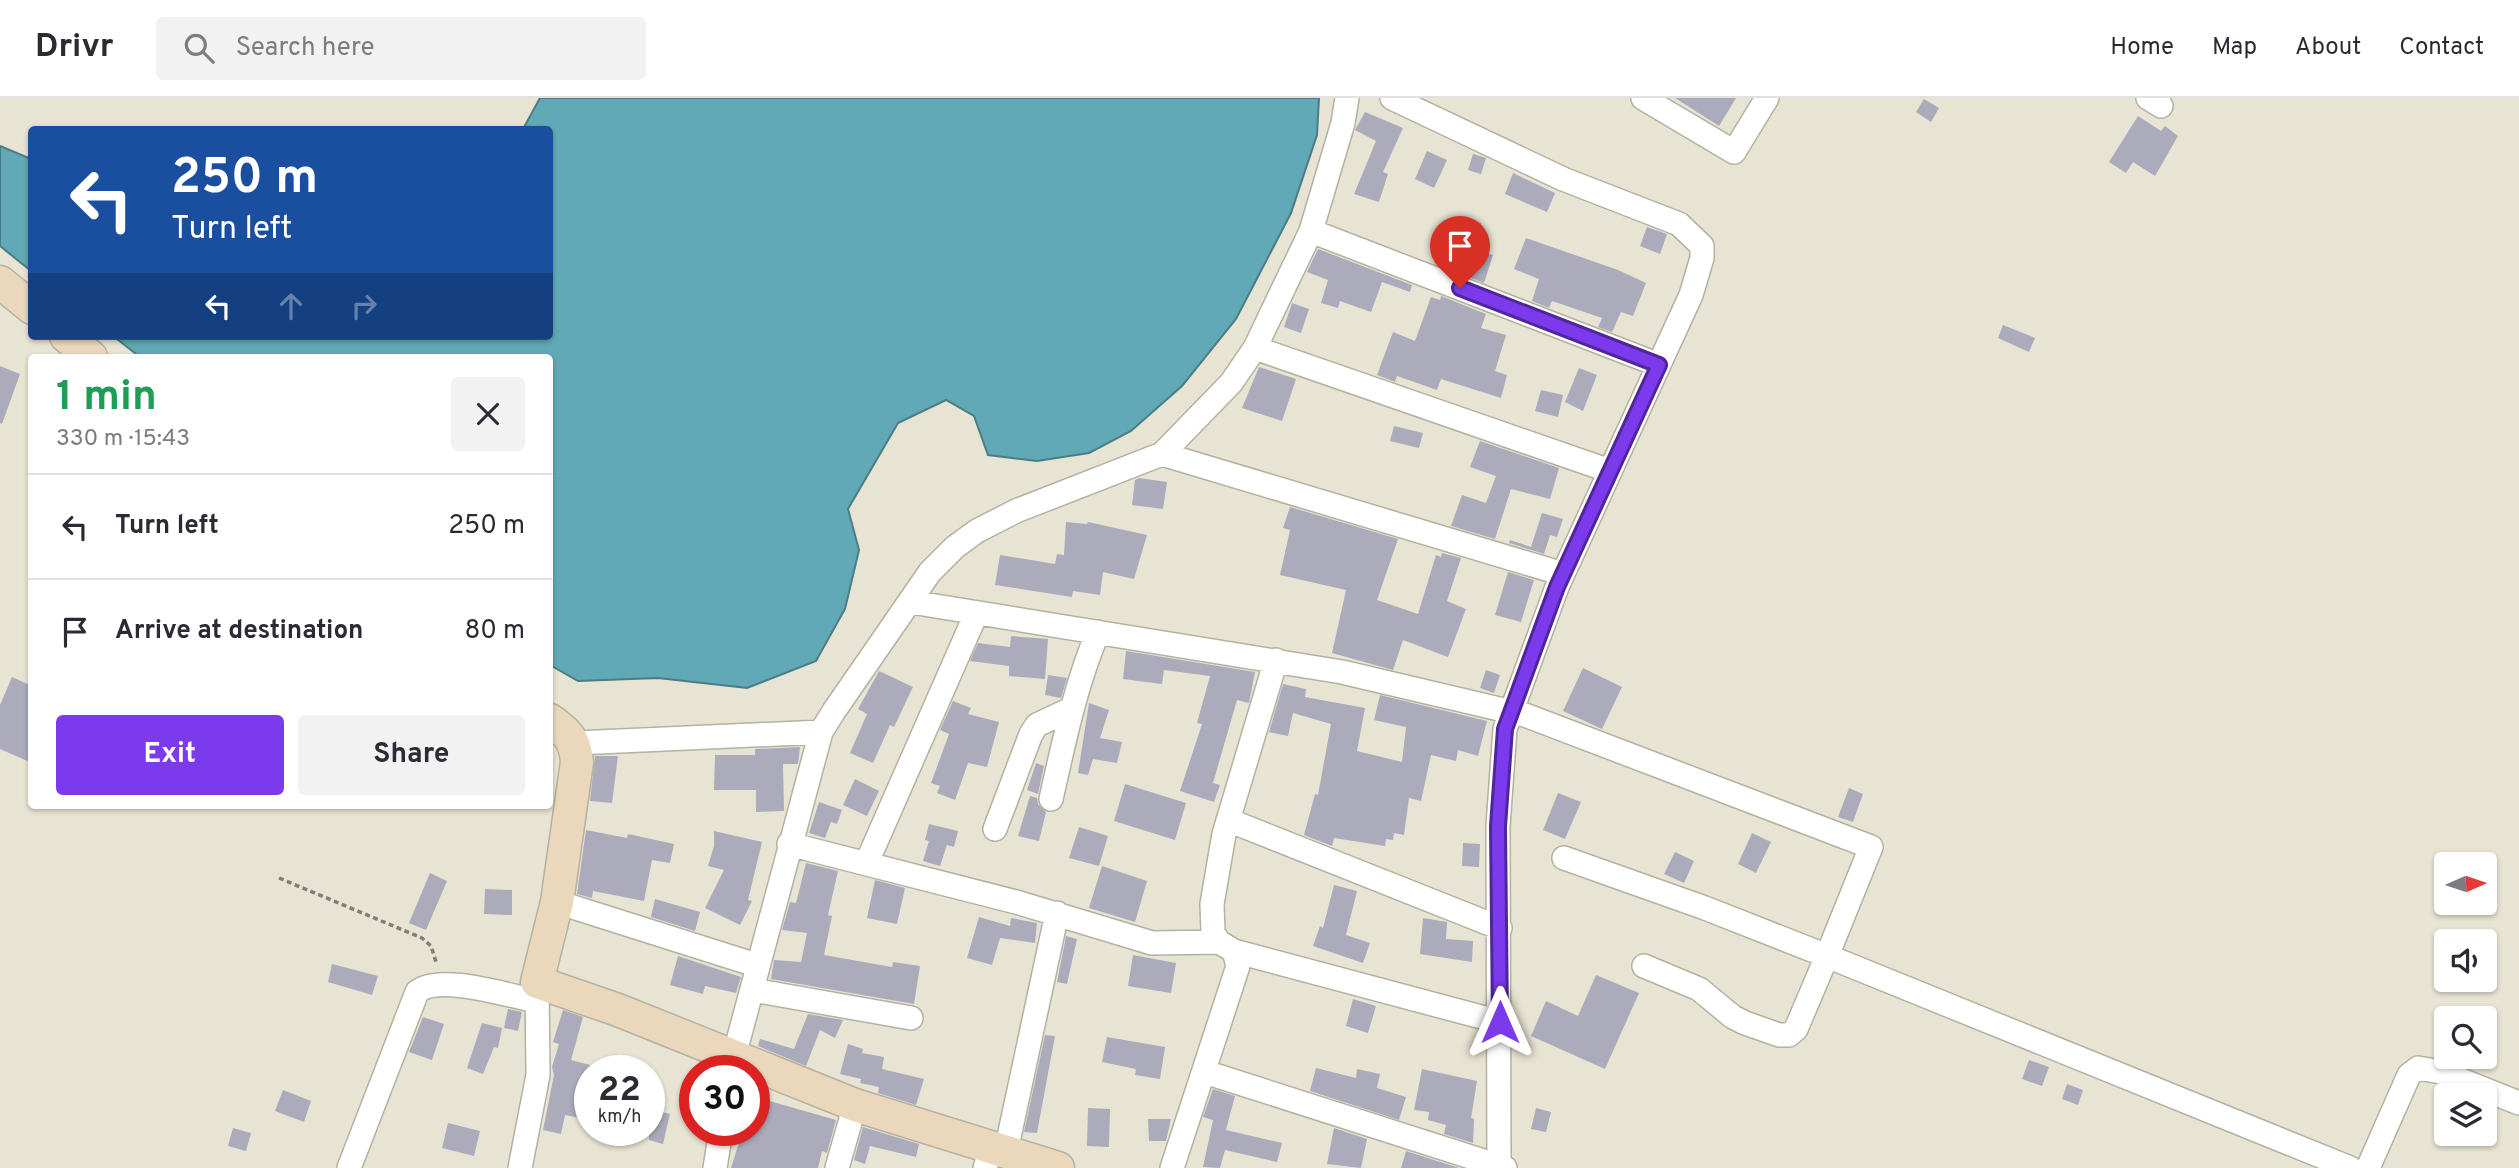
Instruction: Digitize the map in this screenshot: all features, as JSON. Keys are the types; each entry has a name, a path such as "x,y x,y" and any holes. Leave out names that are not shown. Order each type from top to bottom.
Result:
{"main road":[{"path":"0,282 28,305"},
{"path":"71,340 87,354"},
{"path":"553,722 569,733 576,743 577,762 557,902 537,992 618,1010 712,1055"},
{"path":"770,1077 994,1155 1058,1168"}],"street":[{"path":"734,1055 821,732 930,572 977,531 1016,511 1162,454 1231,383 1255,348 1311,231 1343,123 1347,98"},
{"path":"1205,1072 1501,1167 1498,826 1505,729 1563,574 1699,273 1702,246 1679,225 1563,179 1392,98"},
{"path":"1643,98 1734,152 1767,98"},
{"path":"1311,231 1659,365"},
{"path":"1255,348 1610,471"},
{"path":"1162,454 1563,574"},
{"path":"911,602 1276,660 1420,689 1510,711 1871,848 1796,1029 1789,1035 1779,1035 1733,1017 1699,989 1644,966"},
{"path":"867,862 976,614"},
{"path":"1051,799 1071,709 1082,671 1098,632"},
{"path":"1172,1168 1238,966 1211,923 1212,904 1228,820 1276,660"},
{"path":"995,830 1037,725 1071,709"},
{"path":"576,743 821,732"},
{"path":"1228,820 1500,928"},
{"path":"789,844 867,862 1152,943 1227,947 1500,1022"},
{"path":"1564,859 1705,908 2350,1168"},
{"path":"557,902 756,965"},
{"path":"994,1155 1056,914"},
{"path":"349,1168 417,992 423,986 441,983 537,992 538,1075 520,1168"},
{"path":"753,990 911,1018"},
{"path":"2368,1168 2409,1075 2418,1069 2441,1072 2519,1103"},
{"path":"837,1168 855,1105"},
{"path":"715,1168 718,1146"}],"path":[{"path":"279,878 422,938 431,946 441,983"}],"water":[{"path":"540,98 1319,98 1317,135 1291,213 1236,319 1182,386 1131,431 1089,453 1037,461 988,455 974,416 946,400 898,423 848,509 859,550 845,609 816,661 747,688 658,678 578,681 553,667 553,354 136,354 118,340 553,340 553,126 525,126"},
{"path":"0,146 28,158 28,269 0,246"}],"building":[{"path":"1675,98 1736,98 1719,126"},
{"path":"1924,99 1939,108 1931,122 1916,112"},
{"path":"1365,112 1403,128 1383,172 1388,174 1379,202 1354,194 1376,141 1355,130"},
{"path":"2138,116 2161,131 2165,126 2178,136 2155,176 2133,162 2126,173 2109,162"},
{"path":"1427,151 1447,160 1434,188 1415,179"},
{"path":"1473,154 1486,158 1481,174 1468,170"},
{"path":"1513,173 1555,193 1547,212 1505,194"},
{"path":"1460,216 1481,223 1472,248 1493,255 1484,283 1451,270 1457,252 1452,250 1456,238 1453,237"},
{"path":"1647,227 1667,234 1660,254 1640,246"},
{"path":"1526,238 1618,270 1646,283 1633,316 1621,312 1612,332 1598,327 1602,318 1552,301 1549,308 1532,301 1539,279 1514,269"},
{"path":"1318,249 1412,285 1410,292 1382,282 1371,312 1340,301 1338,308 1321,303 1328,280 1307,272"},
{"path":"1441,296 1486,314 1481,328 1506,335 1495,371 1507,375 1501,398 1441,379 1437,390 1397,376 1395,382 1377,375 1393,332 1415,341 1431,297 1440,300"},
{"path":"1292,303 1309,309 1301,333 1284,327"},
{"path":"2003,325 2035,338 2029,352 1998,338"},
{"path":"0,366 20,374 2,424 0,423"},
{"path":"1259,367 1296,379 1282,421 1242,408"},
{"path":"1579,368 1597,375 1583,411 1565,402"},
{"path":"1541,390 1563,395 1558,417 1535,411"},
{"path":"1394,426 1423,433 1419,448 1390,441"},
{"path":"1480,441 1559,468 1550,499 1511,489 1495,539 1451,526 1462,495 1486,503 1496,476 1470,467"},
{"path":"1139,478 1167,482 1163,509 1132,505 1135,480"},
{"path":"1290,507 1398,539 1377,600 1418,614 1436,555 1441,557 1442,553 1461,558 1447,601 1466,609 1448,657 1403,640 1393,670 1332,653 1346,590 1280,575 1290,530 1283,528"},
{"path":"1542,513 1563,519 1557,537 1550,535 1544,554 1509,543 1510,540 1531,547"},
{"path":"1066,522 1088,522 1147,535 1134,579 1103,572 1100,595 1073,591 1072,597 995,585 1000,555 1055,564 1057,554 1064,555"},
{"path":"1508,572 1534,580 1521,622 1495,615"},
{"path":"1011,636 1048,639 1045,679 1009,676 1009,666 970,661 978,643 1010,647"},
{"path":"1126,651 1255,672 1249,703 1237,700 1213,783 1220,785 1214,802 1180,791 1202,724 1197,723 1210,676 1164,670 1162,684 1123,679"},
{"path":"1583,668 1622,687 1602,729 1563,711"},
{"path":"1486,670 1500,675 1494,693 1480,688"},
{"path":"879,671 913,687 894,727 890,725 873,763 850,753 867,714 858,709"},
{"path":"1048,675 1067,678 1061,698 1045,695"},
{"path":"12,677 28,684 28,761 0,749 0,705"},
{"path":"1283,684 1306,689 1305,697 1365,708 1357,751 1402,762 1406,727 1374,720 1380,695 1487,721 1478,756 1458,750 1456,761 1431,755 1421,801 1409,798 1404,835 1394,833 1393,840 1386,839 1385,846 1334,838 1332,846 1304,835 1315,794 1318,795 1331,724 1293,713 1288,736 1269,732"},
{"path":"953,701 971,708 968,714 999,722 987,767 968,763 955,800 937,793 940,786 931,783 949,734 940,730"},
{"path":"1089,703 1109,710 1100,738 1122,742 1117,763 1093,759 1088,775 1078,773"},
{"path":"800,747 798,764 783,764 784,811 756,812 756,790 714,790 715,755 755,755 755,749"},
{"path":"595,756 618,756 612,803 590,801"},
{"path":"1036,763 1044,766 1038,794 1027,790"},
{"path":"855,779 879,791 867,816 843,805"},
{"path":"1125,784 1186,803 1175,840 1114,821"},
{"path":"1849,788 1863,794 1853,822 1838,817"},
{"path":"1558,793 1581,802 1565,839 1543,830"},
{"path":"1030,796 1037,798 1038,804 1046,812 1039,841 1018,836"},
{"path":"819,802 842,810 837,824 831,822 825,838 809,833"},
{"path":"929,824 958,831 954,847 947,845 940,866 923,861 929,841 925,840"},
{"path":"1079,827 1108,836 1099,866 1069,858"},
{"path":"586,830 627,838 628,834 674,844 670,863 652,860 644,901 593,891 592,898 577,894"},
{"path":"714,831 762,842 748,900 752,901 740,925 705,908 724,870 708,866 714,846"},
{"path":"1752,833 1771,842 1756,873 1738,864"},
{"path":"1463,843 1480,844 1479,867 1462,866"},
{"path":"1675,852 1694,861 1684,883 1664,874"},
{"path":"806,863 838,871 828,915 832,916 824,955 892,967 893,962 920,966 914,1004 771,979 774,960 801,962 807,933 782,930 790,902 796,903"},
{"path":"1102,866 1147,881 1135,922 1089,908"},
{"path":"430,873 447,881 426,930 409,923"},
{"path":"875,880 905,888 897,924 867,918"},
{"path":"1334,885 1357,891 1346,935 1370,943 1363,963 1313,946 1320,926 1323,928"},
{"path":"485,889 512,890 512,915 484,914"},
{"path":"655,899 700,912 695,931 651,917"},
{"path":"979,917 1010,926 1011,918 1037,923 1035,943 1000,938 992,965 967,958"},
{"path":"1423,918 1447,922 1446,939 1473,941 1472,962 1420,954"},
{"path":"1066,936 1077,939 1067,984 1057,982"},
{"path":"1133,955 1176,963 1171,993 1128,986"},
{"path":"678,956 741,977 736,993 705,986 703,994 670,985"},
{"path":"332,964 378,976 372,995 328,982"},
{"path":"1596,975 1639,993 1605,1069 1531,1036 1546,1001 1578,1016"},
{"path":"1353,999 1376,1006 1368,1033 1346,1026"},
{"path":"508,1009 522,1012 518,1031 504,1028"},
{"path":"563,1010 583,1017 571,1060 574,1061 574,1117 565,1115 561,1134 543,1130 554,1075 552,1067 559,1044 553,1042"},
{"path":"808,1014 843,1020 835,1038 820,1030 806,1066 758,1046 760,1039 794,1049"},
{"path":"423,1017 444,1024 432,1060 409,1052"},
{"path":"482,1023 502,1028 498,1048 494,1047 483,1074 467,1068"},
{"path":"1045,1035 1055,1036 1037,1133 1024,1132"},
{"path":"1107,1037 1165,1047 1160,1079 1135,1075 1136,1069 1102,1062"},
{"path":"848,1044 863,1049 862,1053 884,1057 882,1069 924,1079 916,1105 878,1093 879,1087 860,1083 861,1079 840,1074"},
{"path":"2029,1060 2049,1067 2042,1086 2022,1079"},
{"path":"1316,1068 1356,1078 1357,1069 1380,1074 1377,1088 1406,1097 1399,1120 1310,1091"},
{"path":"1422,1069 1477,1081 1471,1118 1474,1119 1473,1143 1444,1134 1446,1125 1428,1120 1429,1112 1414,1110"},
{"path":"2067,1084 2083,1090 2078,1105 2062,1099"},
{"path":"1213,1089 1235,1096 1226,1130 1282,1143 1277,1162 1225,1150 1220,1168 1203,1167 1213,1120 1203,1117"},
{"path":"283,1090 311,1101 304,1122 275,1111"},
{"path":"770,1101 836,1120 827,1153 822,1151 818,1168 731,1168 738,1146 770,1146"},
{"path":"1088,1108 1110,1109 1109,1147 1087,1146"},
{"path":"1536,1108 1551,1112 1546,1132 1531,1129"},
{"path":"665,1113 670,1114 665,1135"},
{"path":"1148,1119 1171,1119 1166,1141 1149,1141"},
{"path":"448,1123 480,1131 474,1156 442,1148"},
{"path":"863,1127 919,1144 916,1157 870,1146 865,1164 854,1160"},
{"path":"233,1128 251,1133 246,1151 228,1146"},
{"path":"1334,1128 1367,1139 1361,1168 1327,1164"},
{"path":"1406,1151 1459,1168 1401,1168"}],"route":[{"path":"1460,288 1659,365 1557,587 1505,729 1498,826 1500,1022"}]}
